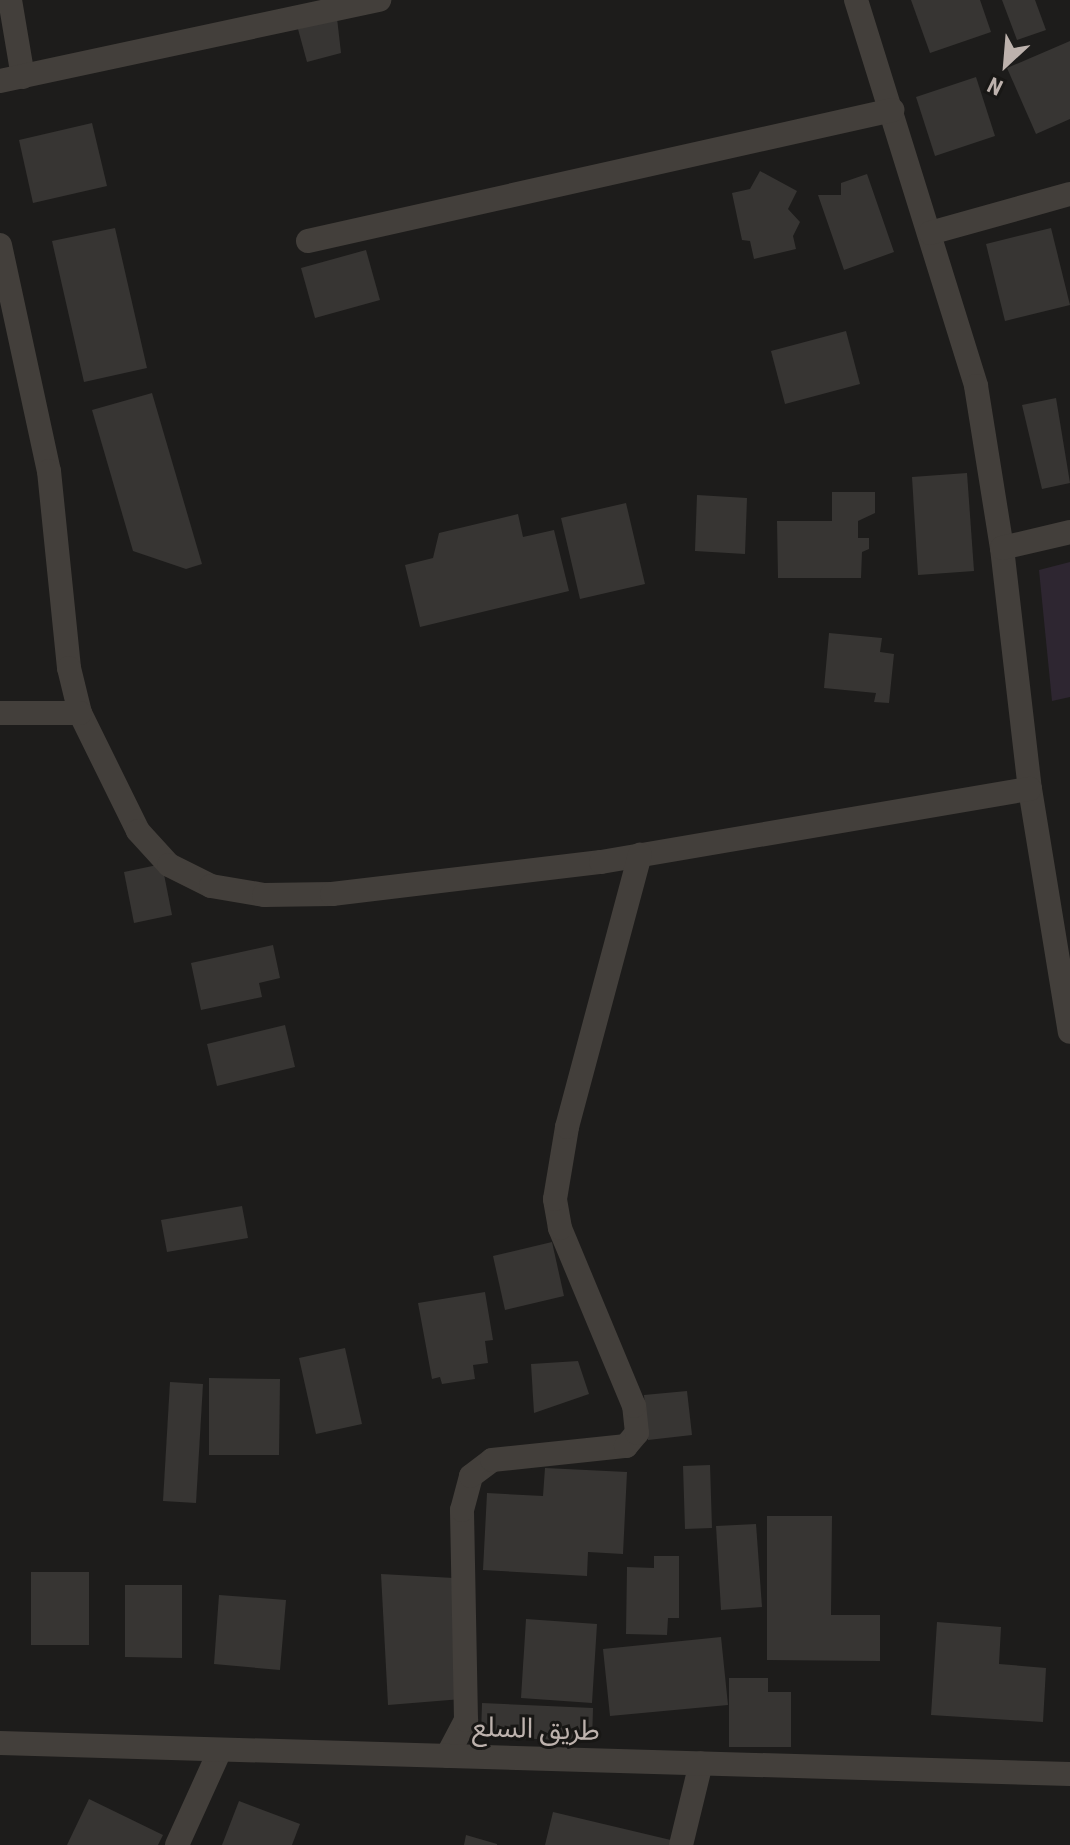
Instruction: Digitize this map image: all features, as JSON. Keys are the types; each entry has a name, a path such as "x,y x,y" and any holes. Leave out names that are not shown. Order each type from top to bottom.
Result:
{"street":[{"path":"10,0 11,79 379,0"},
{"path":"856,0 976,386 1002,548 1030,789 1070,1032"},
{"path":"308,241 892,110"},
{"path":"930,233 1070,194"},
{"path":"0,245 49,471 69,668 80,713 138,831 169,865 211,886 264,895 332,894 640,855 1030,789"},
{"path":"1002,548 1070,532"},
{"path":"0,713 80,713"},
{"path":"447,1756 466,1720 462,1510 471,1476 492,1460 626,1446 637,1433 634,1406 560,1228 555,1199 567,1127 640,855"},
{"name":"طريق السلع","path":"0,1743 1070,1774"},
{"path":"177,1845 220,1750"},
{"path":"681,1845 701,1763"}],"shaded area":[{"path":"1070,562 1070,697 1052,701 1039,570"}],"building":[{"path":"911,0 980,0 991,32 930,53"},
{"path":"1002,0 1035,0 1046,30 1017,40"},
{"path":"337,18 341,53 307,62 298,29"},
{"path":"1070,41 1070,119 1036,134 1007,68"},
{"path":"976,77 995,136 935,156 916,97"},
{"path":"92,123 107,186 33,203 19,140"},
{"path":"760,171 797,191 788,209 800,222 793,236 796,249 754,259 750,241 742,240 732,193 750,189"},
{"path":"867,174 894,252 844,270 818,195 841,195 841,183"},
{"path":"115,228 147,368 84,382 52,241"},
{"path":"1051,228 1070,305 1005,321 986,244"},
{"path":"366,250 380,300 315,318 301,268"},
{"path":"846,331 860,384 785,404 771,351"},
{"path":"152,393 202,564 186,569 133,551 92,410"},
{"path":"1056,398 1070,483 1042,489 1022,405"},
{"path":"967,473 974,571 918,575 912,477"},
{"path":"832,492 875,492 875,513 858,521 858,538 869,538 869,549 862,552 861,578 778,578 777,521 832,521"},
{"path":"697,495 747,498 745,554 695,551"},
{"path":"626,503 645,584 580,599 561,518"},
{"path":"518,514 523,537 554,530 569,591 420,627 405,565 433,558 439,533"},
{"path":"829,633 882,638 880,652 894,654 889,703 874,702 876,693 824,688"},
{"path":"162,864 172,915 134,923 124,872"},
{"path":"273,945 280,978 259,983 262,997 201,1010 191,963"},
{"path":"285,1025 295,1067 217,1086 207,1044"},
{"path":"242,1206 248,1238 167,1252 161,1220"},
{"path":"552,1242 564,1296 505,1310 493,1256"},
{"path":"485,1292 493,1340 485,1341 488,1363 473,1365 475,1379 442,1384 440,1377 432,1379 418,1303"},
{"path":"345,1348 362,1424 316,1434 299,1358"},
{"path":"578,1361 589,1394 534,1413 531,1364"},
{"path":"209,1378 280,1379 279,1455 209,1455"},
{"path":"170,1382 203,1384 196,1503 163,1501"},
{"path":"687,1391 692,1435 648,1440 644,1395"},
{"path":"710,1465 712,1528 685,1529 683,1466"},
{"path":"545,1468 627,1472 623,1554 588,1552 587,1576 483,1570 487,1493 543,1496"},
{"path":"767,1516 832,1516 831,1615 880,1615 880,1661 767,1660"},
{"path":"756,1524 762,1607 721,1610 716,1526"},
{"path":"654,1556 679,1556 679,1618 668,1618 667,1635 626,1634 627,1567 654,1568"},
{"path":"31,1572 89,1572 89,1645 31,1645"},
{"path":"381,1574 454,1578 462,1699 388,1705"},
{"path":"125,1585 182,1585 182,1658 125,1657"},
{"path":"219,1595 286,1600 280,1670 214,1664"},
{"path":"526,1619 597,1624 592,1703 521,1698"},
{"path":"937,1622 1001,1627 999,1664 1046,1668 1043,1722 931,1715"},
{"path":"721,1637 728,1705 610,1716 603,1649"},
{"path":"729,1678 768,1678 768,1692 791,1692 791,1747 729,1747"},
{"path":"482,1703 593,1708 592,1741 481,1737"},
{"path":"89,1799 163,1835 158,1845 67,1845"},
{"path":"239,1801 300,1824 292,1845 222,1845"},
{"path":"553,1812 675,1841 674,1845 545,1845"},
{"path":"466,1835 497,1844 497,1845 464,1845"}]}
